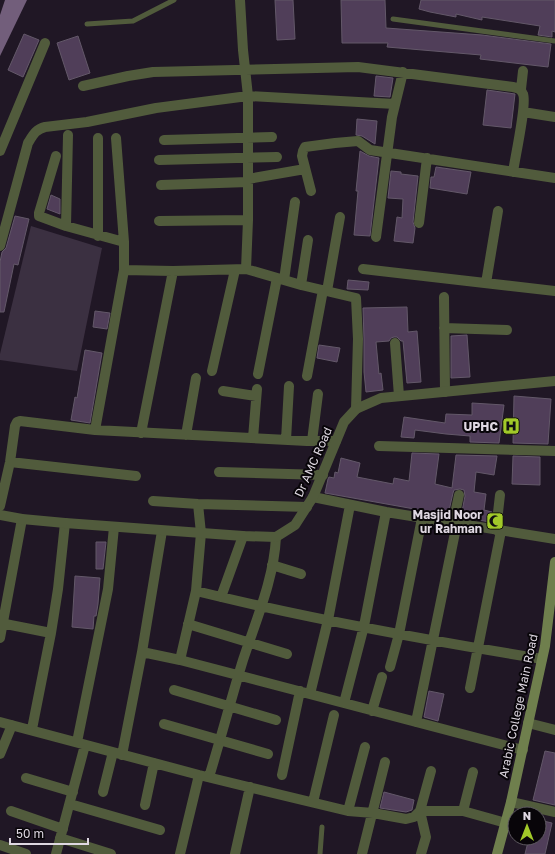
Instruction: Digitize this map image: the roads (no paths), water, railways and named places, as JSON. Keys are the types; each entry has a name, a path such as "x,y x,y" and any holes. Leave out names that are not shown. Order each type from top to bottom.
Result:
{"main road":[{"name":"Arabic College Main Road","path":"497,854 506,823 523,750 545,646 555,562"}],"street":[{"path":"240,0 242,50 248,96 249,138 246,269"},
{"path":"0,151 45,43"},
{"path":"83,86 153,72 358,67 513,87 520,89 524,95 523,112 512,172"},
{"path":"520,89 523,71"},
{"path":"376,237 387,152 402,72"},
{"path":"0,246 28,143 34,132 39,129 88,122 156,108 248,96 395,104"},
{"path":"523,112 555,117"},
{"path":"66,226 68,135"},
{"path":"164,140 272,137"},
{"path":"98,138 98,236"},
{"path":"95,430 124,270 124,242 116,138"},
{"path":"311,191 302,156 305,148 358,141 370,150 555,178"},
{"path":"56,156 39,214 43,218 66,226 124,242"},
{"path":"159,160 277,157"},
{"path":"418,223 427,158"},
{"path":"161,185 248,180 305,169"},
{"path":"258,374 280,279 295,202"},
{"path":"486,283 498,211"},
{"path":"307,376 340,217"},
{"path":"159,221 248,220"},
{"path":"301,285 308,240"},
{"path":"124,270 173,272 246,269 301,285 356,298 358,339 356,409"},
{"path":"363,269 555,292"},
{"path":"212,371 235,270"},
{"path":"141,433 173,272"},
{"path":"444,297 445,392"},
{"path":"444,328 507,330"},
{"path":"395,343 400,396"},
{"path":"186,435 196,378"},
{"name":"Dr AMC Road","path":"276,537 295,525 307,507 323,475 344,422 356,409 381,398 555,381"},
{"path":"286,440 289,386"},
{"path":"223,391 256,392 253,438"},
{"path":"312,441 318,394"},
{"path":"0,506 10,462 14,426 20,421 95,430 141,433 336,441"},
{"path":"379,446 555,451"},
{"path":"10,462 136,476"},
{"path":"219,472 323,475"},
{"path":"416,722 434,641 459,495"},
{"path":"470,688 499,530 500,495"},
{"path":"313,497 386,512 555,539"},
{"path":"153,501 198,504 307,507"},
{"path":"180,660 196,591 201,533 198,504"},
{"path":"282,775 305,693 328,620 350,505"},
{"path":"344,703 364,626 386,512"},
{"path":"0,515 22,519 114,527 276,537 272,565 238,675 220,741 204,776 180,854"},
{"path":"390,667 399,634 422,518"},
{"path":"0,638 22,519"},
{"path":"32,729 58,589 65,523"},
{"path":"56,854 73,792 108,589 114,527"},
{"path":"103,792 118,753 142,652 162,530"},
{"path":"221,597 242,536"},
{"path":"272,565 301,574"},
{"path":"196,591 260,606 434,641 542,659"},
{"path":"2,623 51,632"},
{"path":"188,624 287,654"},
{"path":"142,652 180,660 523,750"},
{"path":"372,710 382,677"},
{"path":"174,690 276,720"},
{"path":"313,802 334,715"},
{"path":"0,722 12,726 32,729 81,744 204,776 348,811 373,813 406,819 414,817 420,811 463,811 506,823"},
{"path":"528,722 555,730"},
{"path":"164,724 268,754"},
{"path":"0,754 12,726"},
{"path":"348,811 366,747"},
{"path":"362,854 385,762"},
{"path":"145,805 154,763"},
{"path":"421,854 426,838 420,811 431,771"},
{"path":"463,811 473,772"},
{"path":"26,778 73,792"},
{"path":"235,854 250,787"},
{"path":"511,802 555,812"},
{"path":"70,804 160,830"},
{"path":"11,811 111,854"},
{"path":"0,845 26,854"}],"lane":[{"path":"88,24 133,21 174,0"},
{"path":"393,19 555,41"},
{"path":"320,854 322,826"}],"place":[{"name":"UPHC","path":"511,426"},
{"name":"Masjid Noor ur Rahman","path":"495,521"}]}
